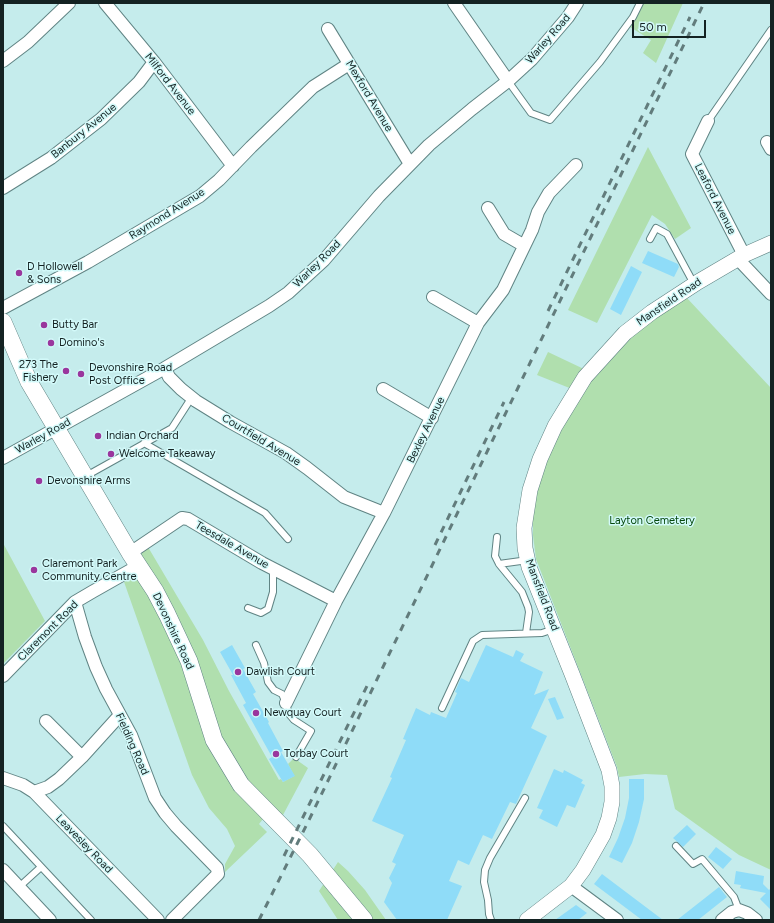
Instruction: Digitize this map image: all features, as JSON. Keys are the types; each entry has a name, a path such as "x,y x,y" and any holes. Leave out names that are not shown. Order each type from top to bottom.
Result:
{"main road":[{"name":"Devonshire Road","path":"3,322 6,340 28,382 134,559 155,591 189,661 214,740 240,785 310,855 364,920"}],"street":[{"path":"3,61 28,42 69,3"},
{"name":"Milford Avenue","path":"105,3 154,62 233,166"},
{"path":"454,3 508,81"},
{"name":"Warley Road","path":"3,458 165,368 270,306 288,293 324,260 379,196 410,164 447,129 508,81 532,59 568,18 577,3"},
{"name":"Mexford Avenue","path":"328,29 410,164"},
{"name":"Banbury Avenue","path":"3,188 51,158 102,119 139,82 154,62"},
{"name":"Raymond Avenue","path":"3,308 88,262 200,196 219,180 280,117 313,87 349,64"},
{"name":"Leaford Avenue","path":"708,121 692,154 741,257"},
{"name":"Bexley Avenue","path":"286,703 336,602 384,513 432,418 478,323 503,290 532,230 538,212 549,193 576,165"},
{"path":"488,208 504,234 523,246"},
{"name":"Mansfield Road","path":"526,920 571,886 587,864 603,835 609,818 612,802 610,770 529,567 524,528 530,490 540,459 554,426 585,377 625,333 652,312 694,284 741,257 771,243"},
{"path":"741,257 771,294"},
{"path":"433,297 478,323"},
{"name":"Courtfield Avenue","path":"165,368 169,377 181,390 230,422 286,453 344,497 384,513"},
{"path":"383,389 432,418"},
{"name":"Teesdale Avenue","path":"134,559 182,518 188,519 273,569 336,602"},
{"name":"Claremont Road","path":"3,676 75,602 92,592 134,559"},
{"name":"Fielding Road","path":"75,602 85,637 96,667 131,735 158,803 176,826 217,868 218,874 172,920"},
{"path":"34,792 48,787 60,779 120,715"},
{"path":"46,721 82,757"},
{"name":"Leavesley Road","path":"3,778 23,785 34,792 158,920"},
{"path":"3,870 46,918"},
{"path":"571,886 617,920"},
{"path":"722,920 736,911 747,913 756,920"}],"lane":[{"path":"508,81 532,113 550,120 600,62 633,18 640,3"},
{"path":"708,121 771,30"},
{"path":"650,239 656,228 667,234 694,284"},
{"path":"85,477 172,428 192,397"},
{"path":"144,443 265,514 288,539"},
{"path":"497,537 495,556 499,564 522,592 528,607 529,612 526,634"},
{"path":"499,564 528,560"},
{"path":"248,608 261,613 268,609 273,592 273,569"},
{"path":"442,708 473,641 482,635 542,633 554,629"},
{"path":"256,646 264,663 268,682 274,690 282,694 289,714 294,720 310,731 296,757"},
{"path":"491,920 484,882 485,870 490,858 525,798"},
{"path":"3,826 91,920"},
{"path":"676,846 693,864 702,859 734,897 736,911"},
{"path":"19,887 41,866"}],"green space":[{"path":"643,3 683,3 656,63 643,53 651,40 630,27"},
{"path":"648,147 691,228 675,239 665,224 652,215 597,323 568,310"},
{"name":"Layton Cemetery","path":"686,297 771,388 771,870 739,855 675,809 667,775 645,774 619,777 617,767 536,559 533,535 535,496 549,454 572,409 589,380 638,330"},
{"path":"548,352 586,370 572,389 537,375"},
{"path":"3,543 45,621 3,664"},
{"path":"148,547 203,640 229,691 279,780 281,779 283,782 294,776 288,764 294,758 308,768 283,815 241,785 141,556 143,550"},
{"path":"135,572 161,614 178,654 263,819 259,824 267,832 225,872 225,864 235,846 227,829 209,808 192,775 123,579"},
{"path":"338,862 365,890 386,920 338,920 319,891"}],"building":[{"path":"648,251 678,264 679,267 674,277 642,263"},
{"path":"631,266 642,272 621,315 610,309"},
{"path":"232,645 256,692 253,694 283,751 281,752 295,776 283,782 269,759 272,757 243,705 246,703 220,652"},
{"path":"486,645 513,657 516,650 524,654 520,661 543,672 534,695 549,689 531,728 547,736 516,804 510,802 492,839 483,835 469,865 458,860 449,881 462,886 447,920 397,920 384,902 392,883 389,878 396,864 392,862 404,835 372,821 392,778 390,777 406,740 403,739 416,708 430,715 431,712 446,718 457,693 455,692 461,678 469,682"},
{"path":"555,697 564,718 557,720 548,699"},
{"path":"554,769 563,773 564,770 583,780 581,783 585,785 575,808 567,805 557,827 539,818 543,810 537,808"},
{"path":"629,779 644,779 644,799 639,822 632,843 622,863 609,857 625,818 629,798"},
{"path":"687,825 696,834 683,847 673,838"},
{"path":"716,847 732,859 723,869 708,857"},
{"path":"736,871 764,876 763,884 769,890 771,888 771,910 760,899 766,893 740,888 741,885 734,884"},
{"path":"602,874 663,920 642,920 594,884"},
{"path":"719,887 727,897 698,920 677,920"},
{"path":"576,905 587,913 578,920 555,920"}],"railway":[{"path":"259,920 309,820 704,3"},
{"path":"548,311 690,17"},
{"path":"435,545 504,402"},
{"path":"284,856 368,684"}],"place":[{"name":"D Hollowell & Sons","path":"19,273"},
{"name":"Butty Bar","path":"44,325"},
{"name":"Domino's","path":"51,343"},
{"name":"273 The Fishery","path":"66,371"},
{"name":"Devonshire Road Post Office","path":"81,374"},
{"name":"Indian Orchard","path":"98,436"},
{"name":"Welcome Takeaway","path":"111,454"},
{"name":"Devonshire Arms","path":"39,481"},
{"name":"Claremont Park Community Centre","path":"34,570"},
{"name":"Dawlish Court","path":"238,672"},
{"name":"Newquay Court","path":"256,713"},
{"name":"Torbay Court","path":"276,754"}]}
